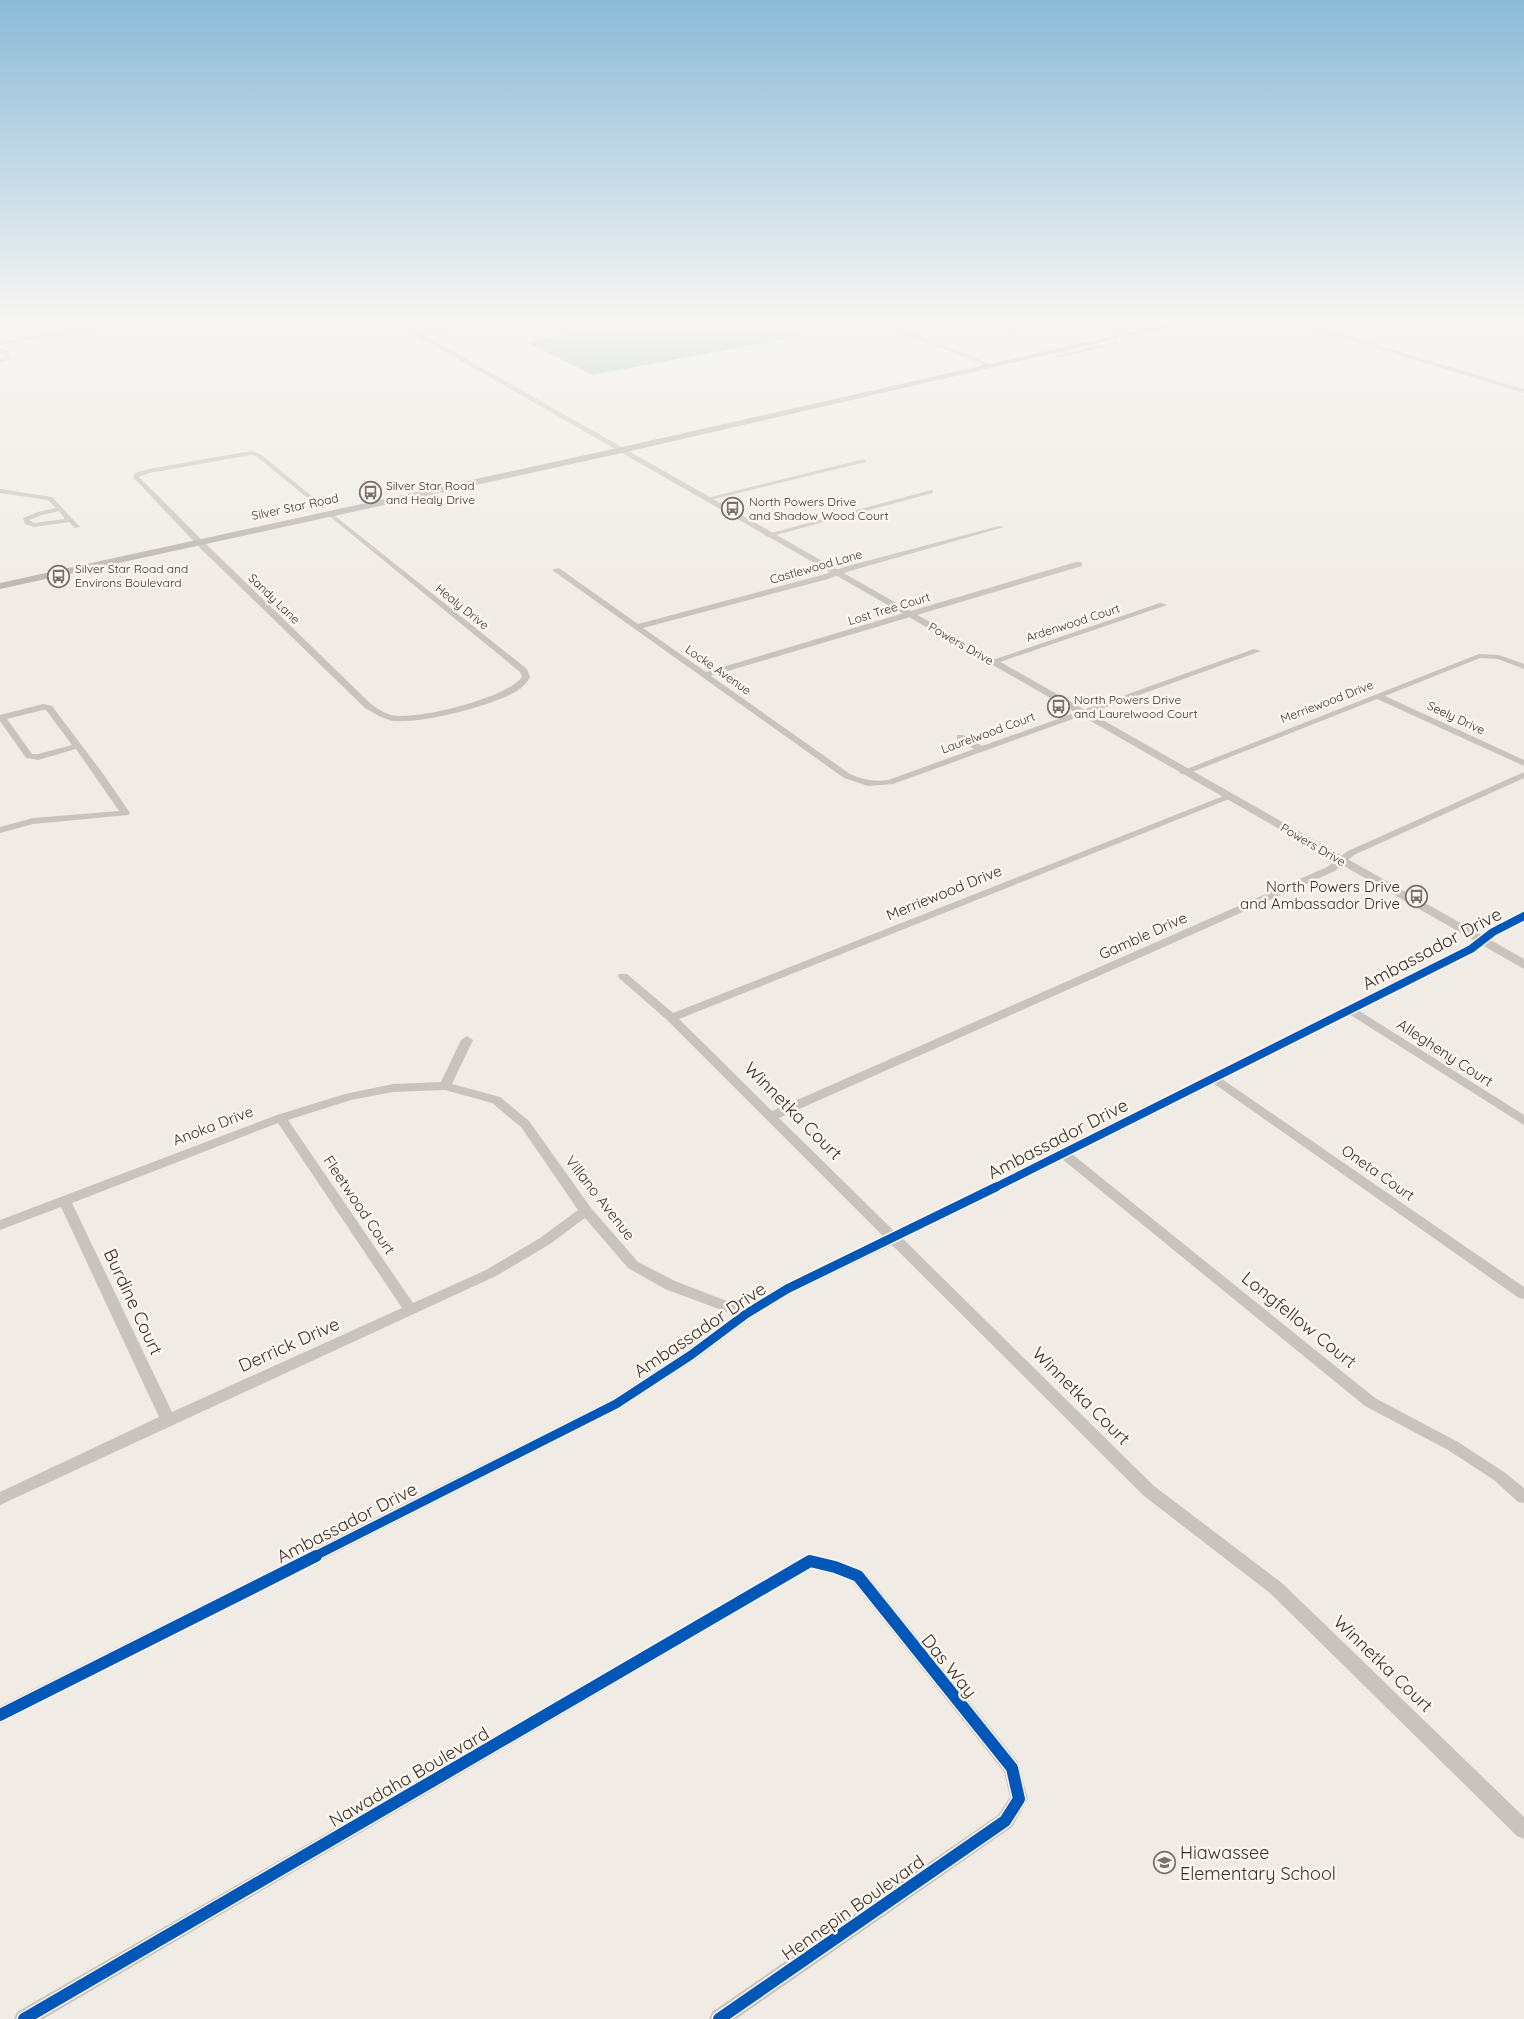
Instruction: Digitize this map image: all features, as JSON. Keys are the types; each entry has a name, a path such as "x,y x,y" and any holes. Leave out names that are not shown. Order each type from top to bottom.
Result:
{"main road":[{"name":"Silver Star Road","path":"0,586 196,539 617,447 739,417"},
{"path":"741,424 756,417"},
{"name":"Silver Star Road","path":"617,447 770,417"},
{"name":"Silver Star Road","path":"0,576 196,539"}],"street":[{"name":"Powers Drive","path":"564,417 1524,964"},
{"name":"Healy Drive","path":"196,462 238,454 251,453 258,455 524,671 526,677 523,683 508,693 468,705"},
{"path":"706,499 864,461"},
{"name":"Sandy Lane","path":"196,462 149,470 137,474 136,478 368,706 379,714 393,718 413,718 468,705"},
{"path":"0,491 50,498 77,527"},
{"path":"768,535 931,492"},
{"path":"62,509 40,513 25,520 26,523 34,525 70,520"},
{"name":"Castlewood Lane","path":"636,627 1001,527"},
{"name":"Lost Tree Court","path":"705,675 1079,564"},
{"name":"Locke Avenue","path":"556,570 847,776 868,784"},
{"name":"Ardenwood Court","path":"991,662 1163,605"},
{"name":"Laurelwood Court","path":"868,784 890,782 1257,651"},
{"name":"Merriewood Drive","path":"1184,772 1479,656 1499,657 1524,667"},
{"name":"Seely Drive","path":"1378,696 1524,763"},
{"path":"0,830 33,821 124,813 101,776 49,708 43,707 1,718 29,756 38,757 78,746"},
{"path":"960,737 980,749"},
{"name":"Gamble Drive","path":"770,1116 1331,869 1351,853 1524,775"},
{"name":"Merriewood Drive","path":"671,1018 1229,797"},
{"name":"Ambassador Drive","path":"0,1715 616,1404 691,1355 746,1314 787,1289 894,1238 1471,949 1494,932 1524,916"},
{"name":"Winnetka Court","path":"623,976 671,1018 1148,1491 1276,1588 1524,1830"},
{"name":"Allegheny Court","path":"1350,1010 1524,1121"},
{"path":"445,1086 467,1040"},
{"name":"Oneta Court","path":"1213,1078 1524,1294"},
{"name":"Anoka Drive","path":"0,1225 281,1118 349,1097 393,1088 445,1086"},
{"name":"Villano Avenue","path":"445,1086 496,1100 524,1124 586,1212 633,1265 670,1286 746,1314"},
{"name":"Fleetwood Court","path":"281,1118 411,1311"},
{"name":"Longfellow Court","path":"1063,1152 1370,1402 1453,1446 1499,1476 1524,1497"},
{"name":"Burdine Court","path":"64,1200 168,1420"},
{"name":"Derrick Drive","path":"0,1500 168,1420 491,1273 545,1241 586,1212"},
{"name":"Das Way","path":"810,1561 836,1567 858,1576 1012,1768 1020,1800 1005,1821"},
{"name":"Nawadaha Boulevard","path":"24,2019 810,1561"},
{"name":"Hennepin Boulevard","path":"719,2019 1005,1821"}],"cycle path":[{"path":"0,1715 616,1404 691,1355 746,1314 787,1289 894,1238 1471,949 1493,932 1524,916"},
{"path":"24,2019 810,1561 835,1567 858,1576 1012,1768 1019,1799 1005,1821 719,2019"}],"place":[{"name":"Silver Star Road and Healy Drive","path":"370,493"},
{"name":"North Powers Drive and Shadow Wood Court","path":"733,509"},
{"name":"Silver Star Road and Environs Boulevard","path":"59,576"},
{"name":"North Powers Drive and Laurelwood Court","path":"1058,707"},
{"name":"North Powers Drive and Ambassador Drive","path":"1416,896"},
{"name":"Hiawassee Elementary School","path":"1164,1863"}]}
